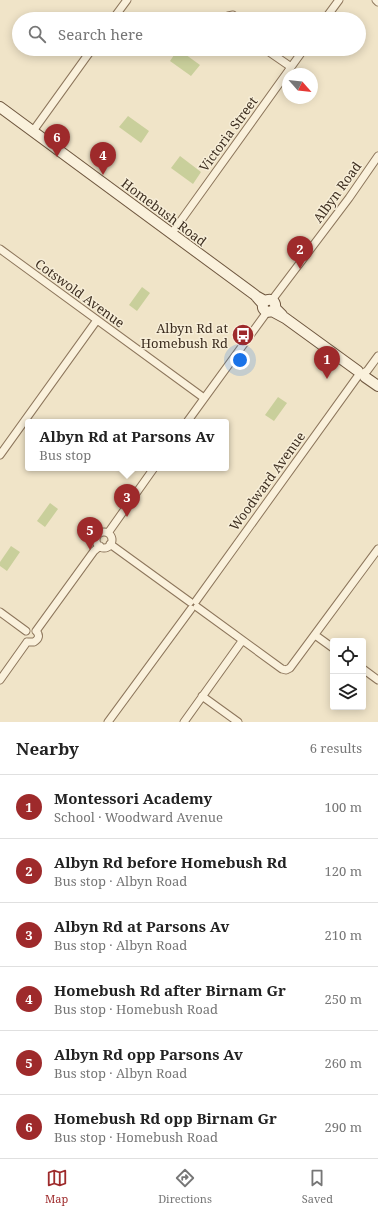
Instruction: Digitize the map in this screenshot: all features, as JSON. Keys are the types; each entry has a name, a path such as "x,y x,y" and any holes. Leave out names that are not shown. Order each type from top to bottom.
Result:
{"main road":[{"name":"Homebush Road","path":"0,107 378,386"}],"street":[{"path":"118,12 127,0"},
{"path":"330,12 339,0"},
{"path":"33,131 87,56"},
{"path":"275,56 291,67"},
{"name":"Victoria Street","path":"172,233 299,56"},
{"name":"Albyn Road","path":"189,419 378,156"},
{"name":"Cotswold Avenue","path":"0,249 204,398"},
{"path":"26,419 97,320"},
{"name":"Woodward Avenue","path":"108,722 362,374 367,371 378,356"},
{"path":"0,455 25,420"},
{"path":"108,533 152,471"},
{"path":"103,532 108,533 112,538 110,544 104,548 97,542 97,537 103,532"},
{"path":"110,544 242,641 282,669 286,670 290,668 378,549"},
{"path":"36,630 94,551 100,546"},
{"path":"0,612 26,631"},
{"path":"26,631 32,629 36,630"},
{"path":"27,642 34,642 38,639 36,630"},
{"path":"26,631 25,638 27,642"},
{"path":"315,635 330,646"},
{"path":"184,722 242,641"},
{"path":"0,680 27,642"},
{"path":"366,671 378,680"},
{"path":"202,696 238,722"}],"green space":[{"path":"173,56 188,56 200,65 191,76 170,61"},
{"path":"128,116 149,131 141,143 119,127"},
{"path":"180,156 201,172 193,184 171,168"},
{"path":"142,287 150,293 137,311 129,305"},
{"path":"278,397 287,403 274,421 265,415"},
{"path":"50,503 58,509 45,527 37,521"},
{"path":"11,546 20,552 7,571 0,566 0,562"}],"place":[{"name":"Homebush Rd opp Birnam Gr","path":"57,157"},
{"name":"Homebush Rd after Birnam Gr","path":"103,175"},
{"name":"Albyn Rd before Homebush Rd","path":"300,269"},
{"name":"Albyn Rd at Homebush Rd","path":"243,335"},
{"name":"Montessori Academy","path":"327,379"},
{"name":"Albyn Rd at Parsons Av","path":"127,517"},
{"name":"Albyn Rd opp Parsons Av","path":"90,550"}]}
